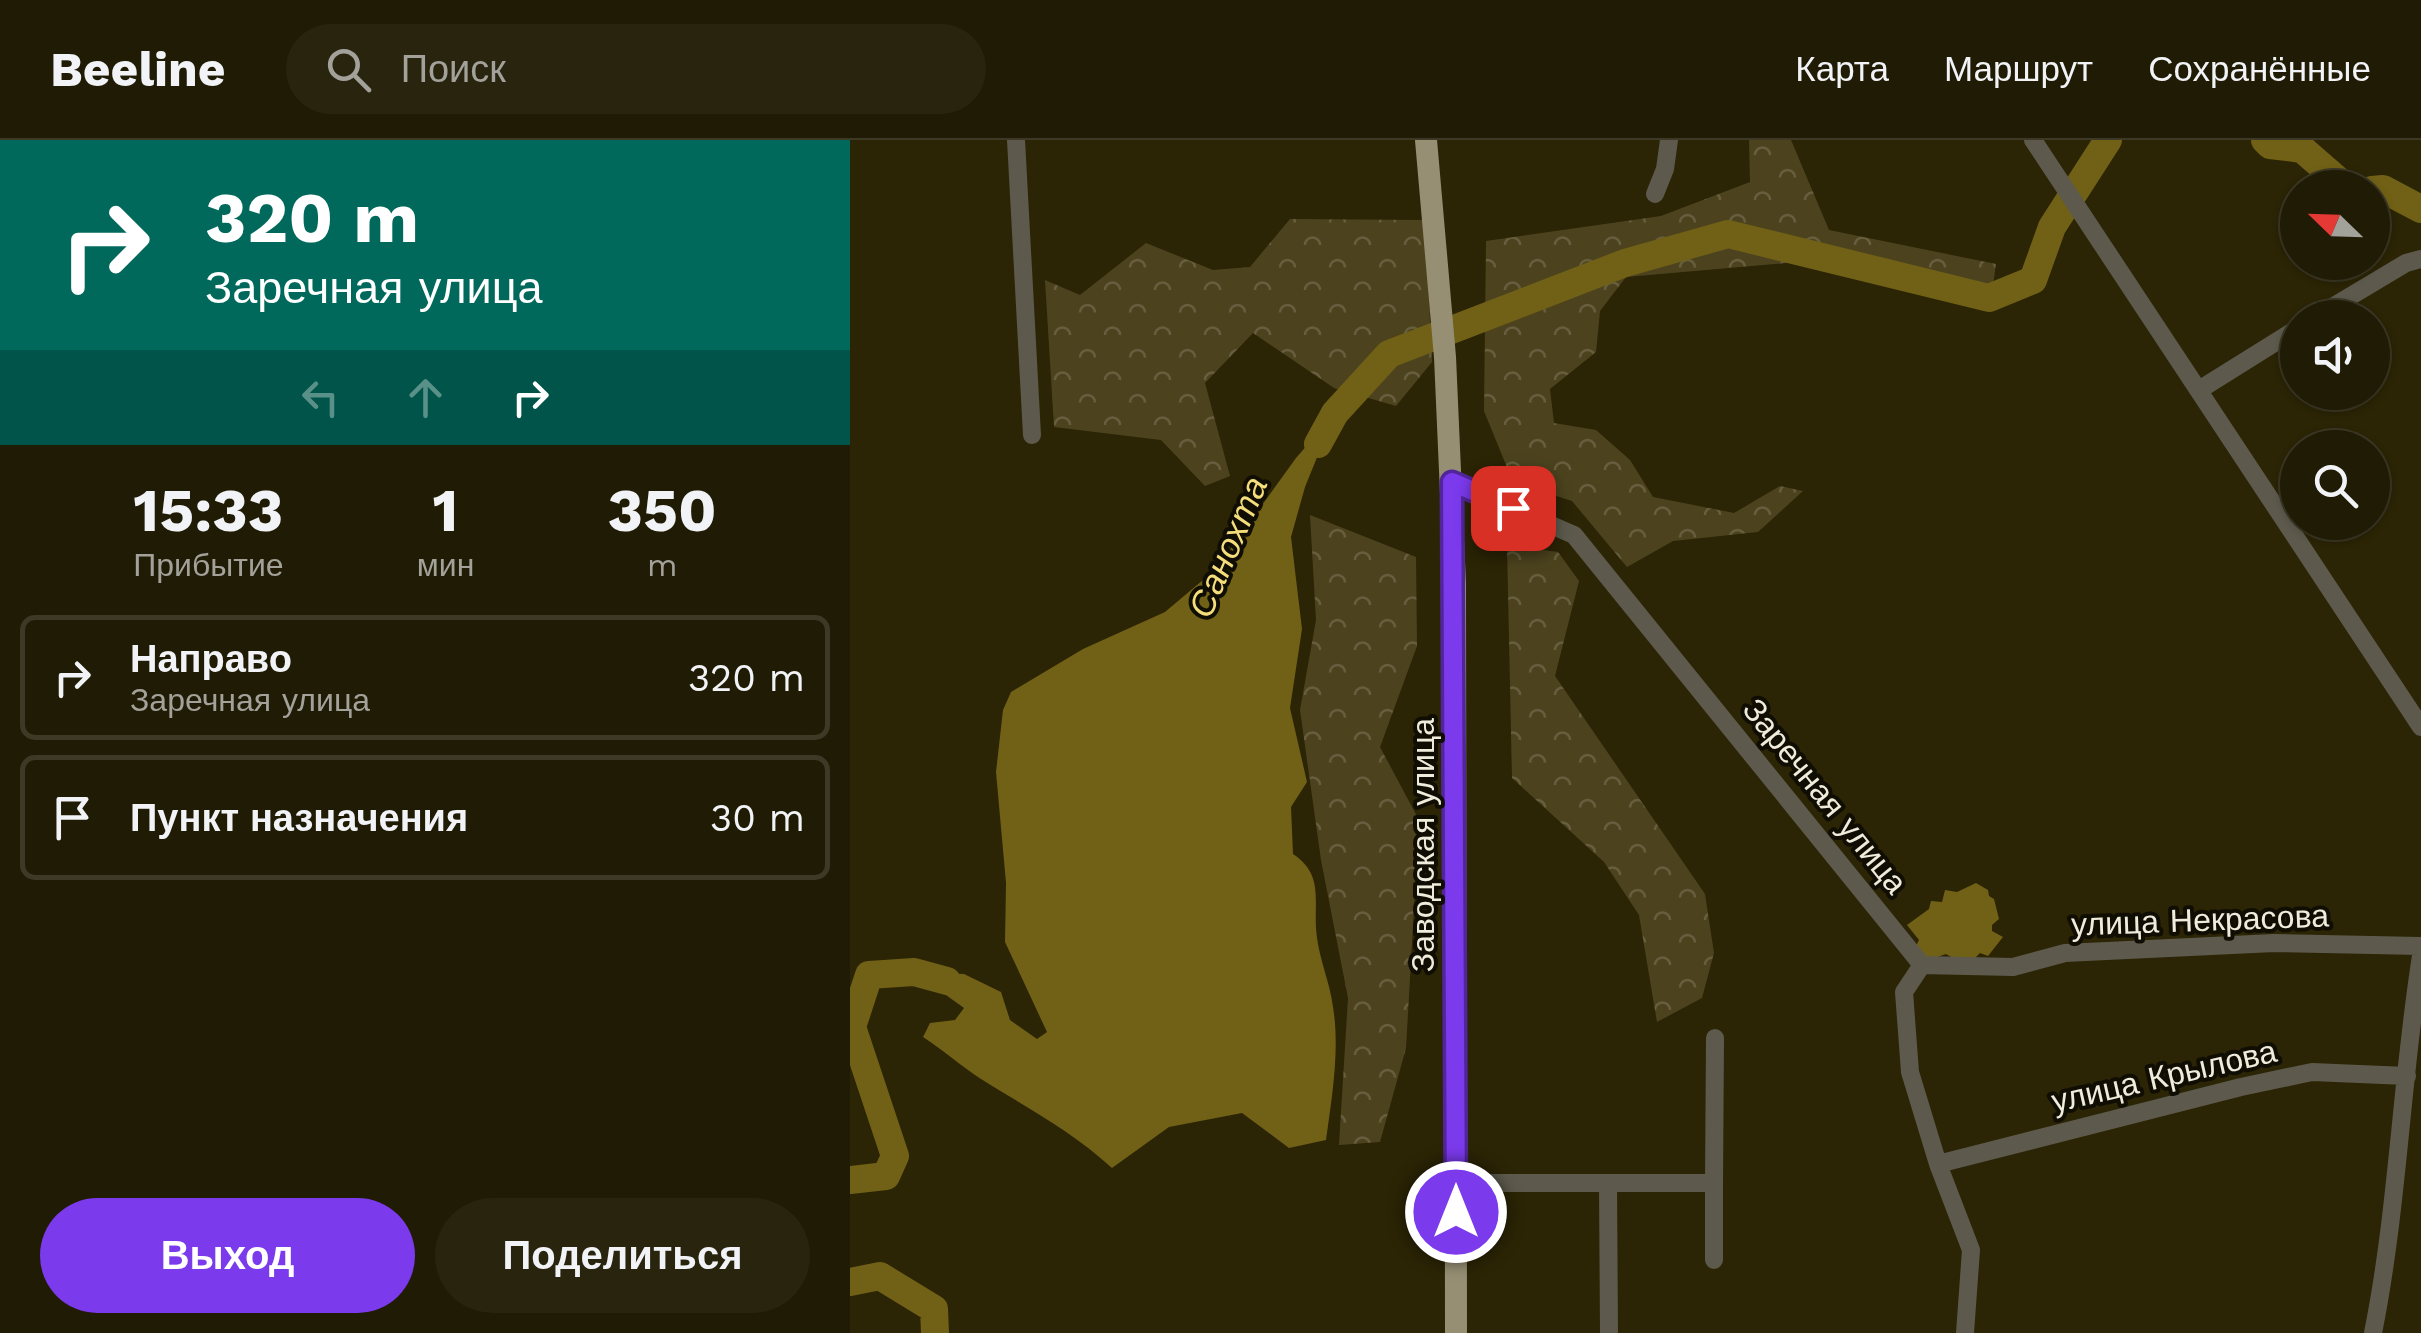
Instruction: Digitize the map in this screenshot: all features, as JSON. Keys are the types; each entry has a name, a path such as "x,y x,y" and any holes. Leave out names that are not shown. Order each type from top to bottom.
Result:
{"main road":[{"name":"Заводская улица","path":"1426,140 1446,357 1452,482 1456,1333"}],"street":[{"path":"1016,140 1032,435"},
{"path":"1655,194 1665,169 1668,140"},
{"path":"2033,140 2421,727"},
{"path":"2344,300 2406,263 2421,260"},
{"path":"2199,390 2280,339"},
{"name":"Заречная улица","path":"1452,482 1574,535 1922,965"},
{"name":"улица Некрасова","path":"1922,965 2013,967 2065,953 2274,943 2421,946"},
{"path":"2374,1333 2388,1260 2421,956"},
{"path":"1922,965 1904,992 1910,1072 1938,1164 1971,1250 1965,1333"},
{"path":"1714,1260 1715,1038"},
{"name":"улица Крылова","path":"1938,1164 2312,1072 2407,1076"},
{"path":"1456,1182 1714,1183"},
{"path":"1608,1183 1609,1333"}],"green space":[{"path":"1749,140 1791,140 1829,230 1996,264 1990,306 1809,261 1626,277 1600,311 1596,352 1550,389 1554,423 1596,430 1630,460 1653,497 1734,513 1780,486 1803,491 1758,532 1673,541 1627,567 1572,501 1513,482 1484,411 1486,241 1661,216 1750,182"},
{"path":"1290,219 1425,220 1432,362 1396,406 1334,388 1253,333 1205,383 1230,476 1205,486 1161,440 1054,427 1045,280 1080,295 1146,243 1213,270 1250,267"},
{"path":"1310,515 1416,557 1417,646 1380,747 1419,820 1406,1048 1380,1142 1339,1145 1348,998 1321,860 1300,710 1316,620"},
{"path":"1507,545 1558,552 1579,581 1555,676 1705,894 1714,953 1702,998 1657,1022 1639,915 1604,862 1512,778"}],"shaded area":[{"path":"1335,413 1305,487 1291,537 1302,629 1290,708 1307,782 1291,807 1293,854 1314,881 1317,938 1335,1023 1326,1140 1289,1148 1242,1113 1169,1127 1112,1168 1065,1131 981,1079 923,1037 930,1023 955,1020 964,1008 914,972 964,974 1001,992 1010,1020 1037,1039 1047,1032 1005,942 1006,883 996,772 1003,710 1011,692 1083,649 1165,612 1216,569 1296,458"},
{"path":"1976,883 1994,899 1999,919 1992,925 1992,931 2003,937 1988,956 1980,953 1974,959 1953,958 1946,954 1929,960 1916,946 1919,940 1907,925 1929,909 1931,901 1942,902 1945,890 1957,892"}],"waterway":[{"name":"Санохта","path":"1318,444 1335,413 1389,354 1625,263 1728,234 1989,298 2033,280 2052,227 2108,140"},
{"name":"Санохта","path":"2265,140 2270,145 2302,149 2326,170"},
{"name":"Санохта","path":"2390,193 2421,209"},
{"name":"Санохта","path":"850,1180 886,1176 895,1156 852,1027 869,975 914,972 947,981"},
{"name":"Санохта","path":"850,1282 880,1276 934,1309 935,1333"}],"route":[{"path":"1456,1212 1452,482 1513,508"}]}
